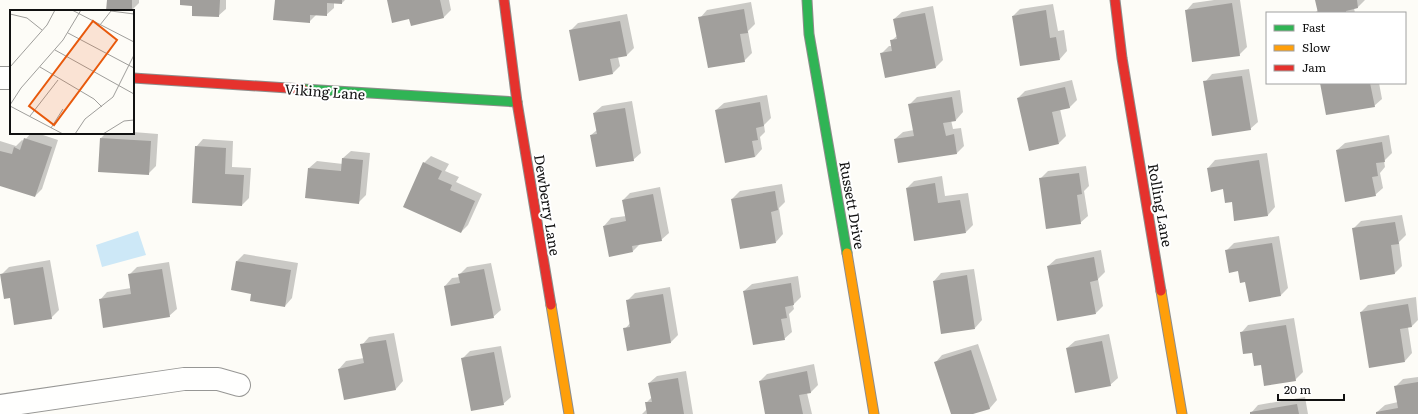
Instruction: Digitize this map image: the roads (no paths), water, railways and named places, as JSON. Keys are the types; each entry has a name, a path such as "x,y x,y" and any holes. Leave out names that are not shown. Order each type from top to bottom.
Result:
{"street":[{"name":"Dewberry Lane","path":"504,0 517,102 569,414"},
{"name":"Russett Drive","path":"807,0 809,34 874,414"},
{"name":"Rolling Lane","path":"1115,0 1122,58 1182,414"},
{"name":"Viking Lane","path":"134,78 517,102"},
{"path":"0,406 184,379 218,379 239,385"}],"water":[{"path":"138,231 146,255 102,267 96,245"}]}
